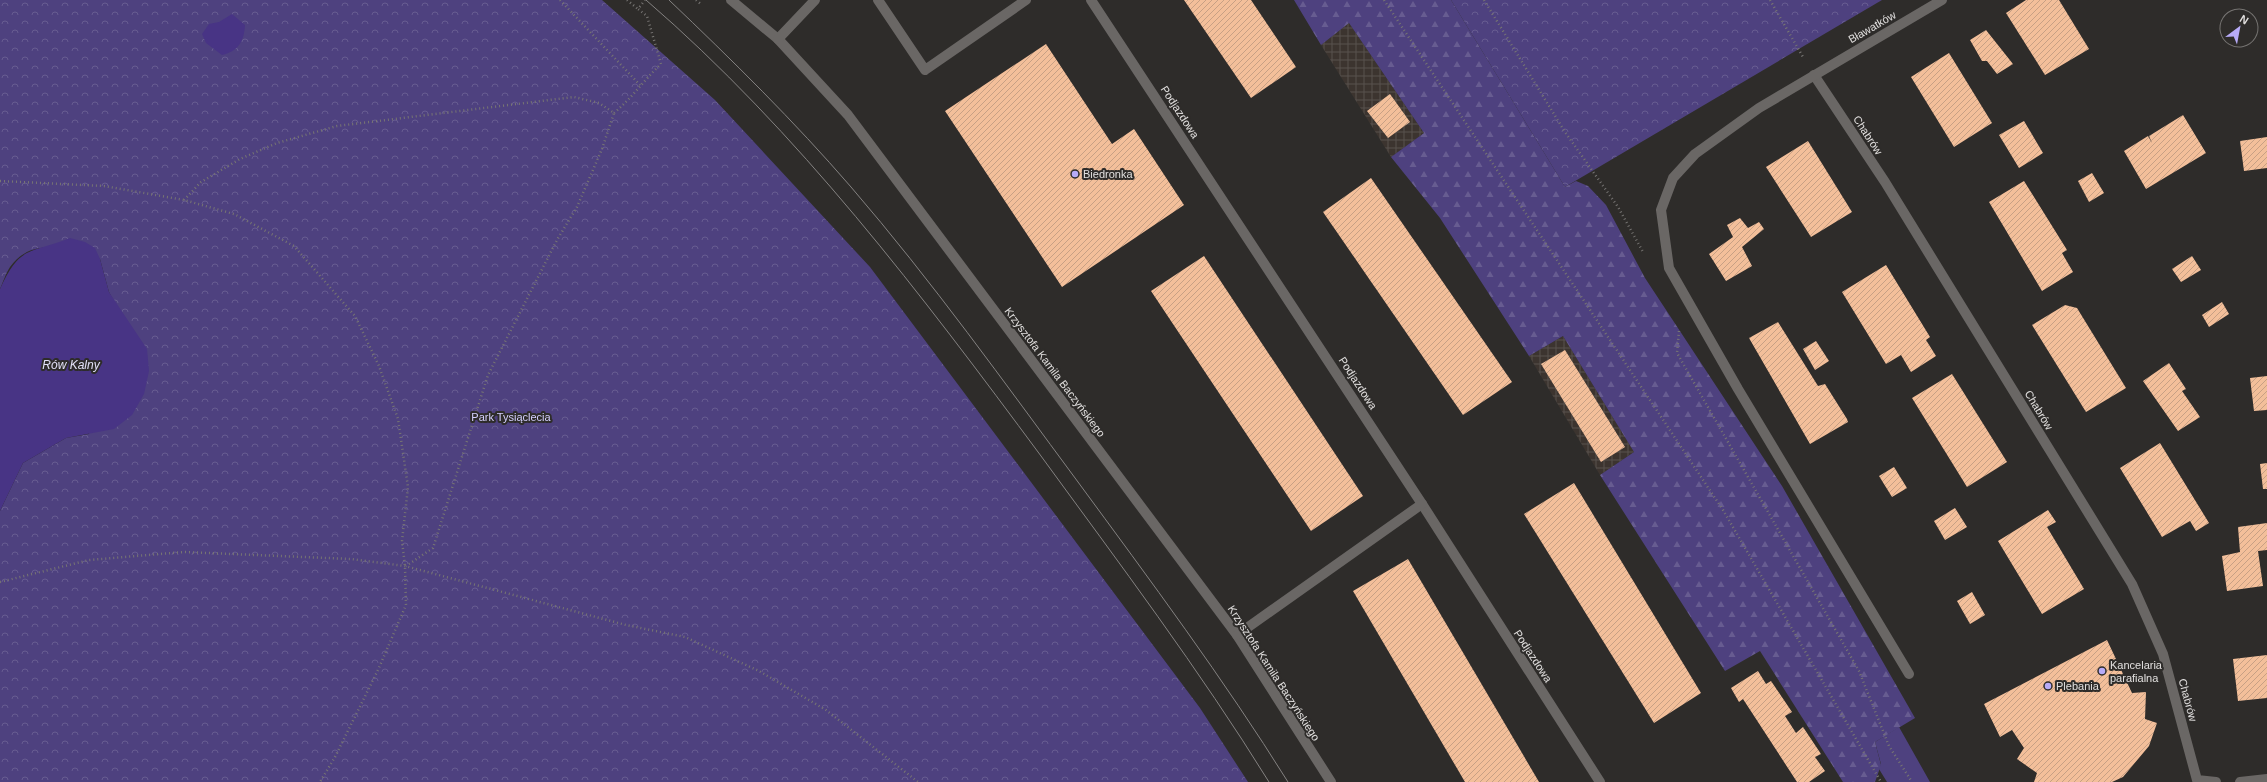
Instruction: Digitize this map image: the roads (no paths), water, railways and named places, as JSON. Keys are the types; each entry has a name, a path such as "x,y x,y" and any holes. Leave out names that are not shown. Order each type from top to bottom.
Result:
{"street":[{"name":"Krzysztofa Kamila Baczyńskiego","path":"731,0 778,39 848,115 1237,635 1331,782"},
{"path":"778,39 815,0"},
{"path":"878,0 925,70 1026,0"},
{"name":"Podjazdowa","path":"1092,0 1422,504 1600,782"},
{"name":"Bławatków","path":"1909,674 1738,389 1669,268 1661,210 1673,178 1695,154 1759,108 1942,0"},
{"name":"Chabrów","path":"1814,75 1885,182 2132,584 2163,654 2197,780 2216,782"},
{"path":"1237,635 1422,504"},
{"path":"2240,782 2267,779"}],"water":[{"path":"232,14 245,25 243,36 240,44 233,51 222,55 206,43 202,34 209,24 219,22"},
{"name":"Rów Kalny","path":"70,238 85,242 95,248 100,259 109,292 147,349 149,371 144,394 132,415 114,429 66,438 23,463 0,511 0,289 7,275 20,258 27,253"}],"tram line":[{"path":"646,0 702,51 755,104 807,160 904,275 996,395 1129,576 1215,698 1269,782"},
{"path":"669,0 739,68 807,138 851,187 939,295 1159,593 1238,705 1288,782"}],"place":[{"name":"Biedronka","path":"1075,174"},
{"name":"Kancelaria parafialna","path":"2102,671"},
{"name":"Plebania","path":"2048,686"}],"park label":[{"name":"Park Tysiąclecia","path":"511,417"}]}
